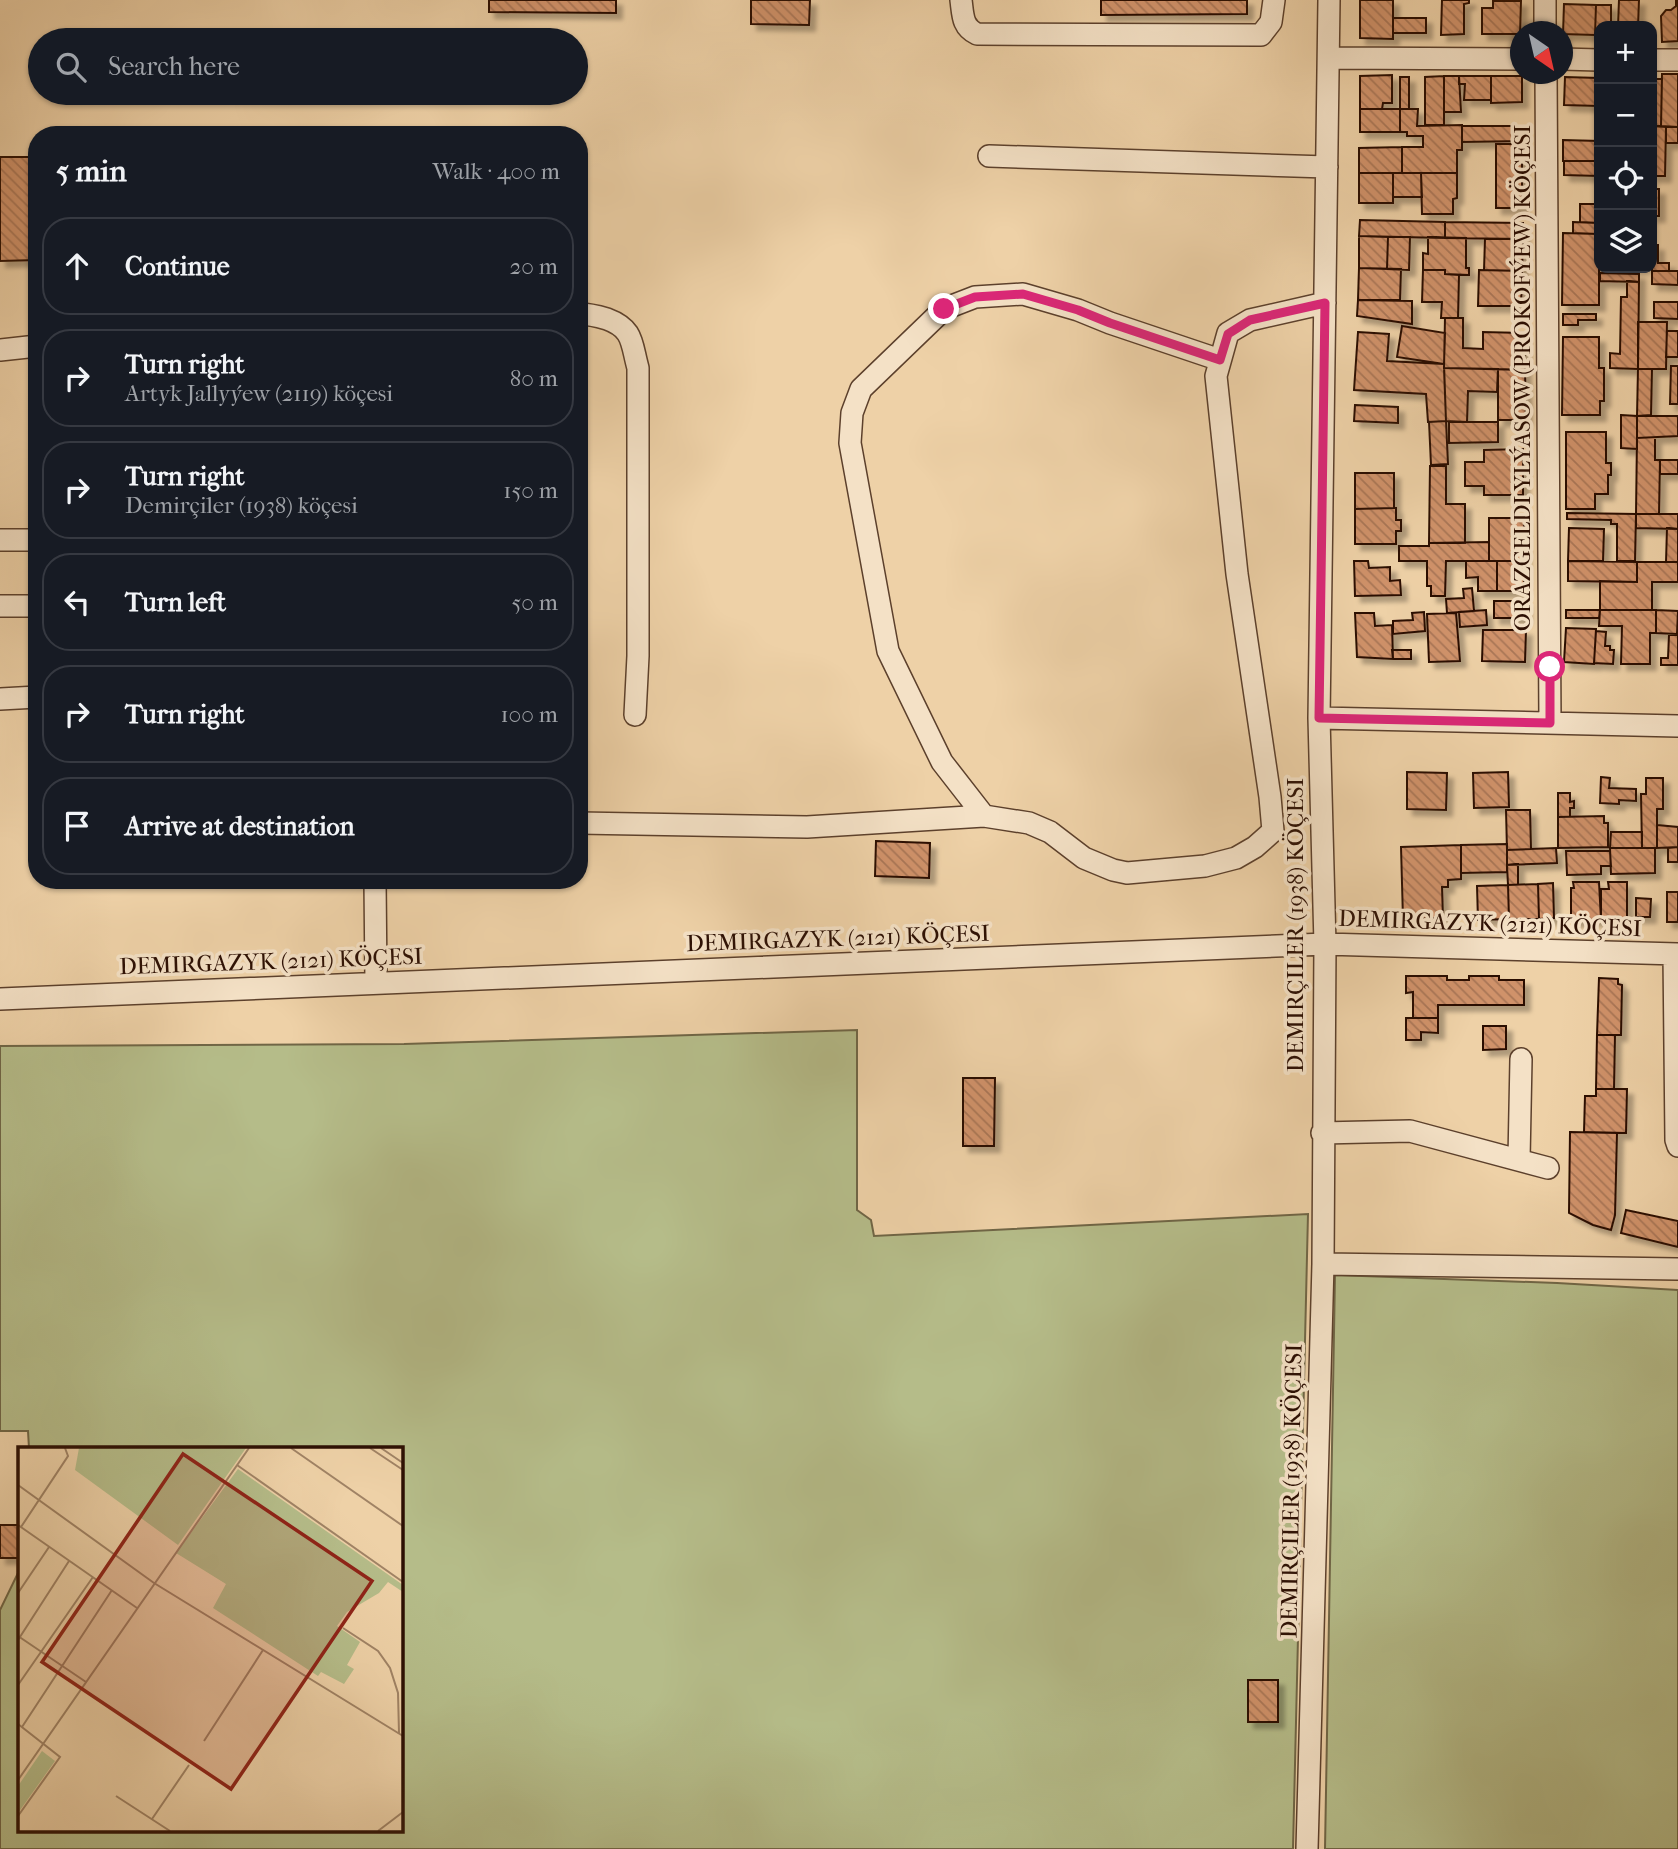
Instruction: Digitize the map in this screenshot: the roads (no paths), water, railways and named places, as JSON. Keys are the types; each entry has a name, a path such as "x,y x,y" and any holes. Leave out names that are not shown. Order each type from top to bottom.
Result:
{"street":[{"path":"961,0 964,24 977,34 1221,35 1261,35 1270,22 1274,0"},
{"name":"DEMIRÇILER (1938) KÖÇESI","path":"1307,1849 1323,1264 1325,944 1319,718 1329,0"},
{"path":"1545,0 1545,21"},
{"path":"1329,58 1510,59"},
{"path":"1573,59 1594,60"},
{"path":"1657,60 1678,60"},
{"name":"ORAZGELDI YLÝASOW (PROKOFÝEW) KÖÇESI","path":"1546,84 1550,723"},
{"path":"989,156 1327,167"},
{"path":"984,816 942,762 888,651 850,443 852,413 861,389 944,309 975,297 1023,294 1078,310 1220,360"},
{"path":"588,823 807,827 984,816 1029,823 1050,832 1084,858 1112,870 1127,873 1205,866 1236,858 1255,847 1273,831 1237,575 1216,376 1228,334 1250,320 1325,303"},
{"path":"588,314 622,325 629,336 638,368 638,656 635,715"},
{"path":"0,350 28,347"},
{"path":"0,540 28,540"},
{"path":"0,606 28,606"},
{"path":"0,698 28,697"},
{"path":"1319,718 1678,726"},
{"path":"375,889 376,983"},
{"name":"DEMIRGAZYK (2121) KÖÇESI","path":"0,999 1325,944 1676,954"},
{"path":"1676,954 1678,1146"},
{"path":"1519,1159 1521,1059"},
{"path":"1322,1133 1410,1131 1548,1168"},
{"path":"1323,1264 1678,1269"}]}
